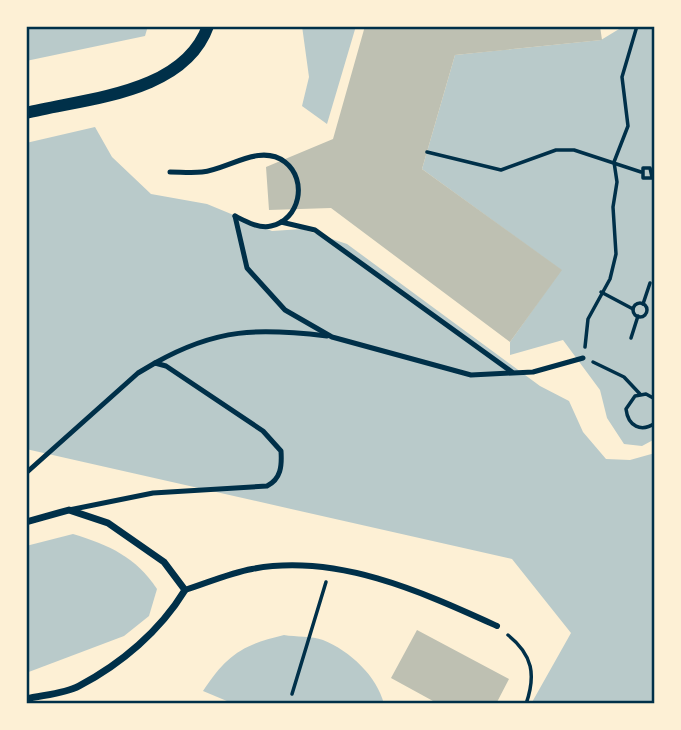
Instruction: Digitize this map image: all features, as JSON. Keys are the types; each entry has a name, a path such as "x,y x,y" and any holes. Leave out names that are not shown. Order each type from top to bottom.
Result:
{"street":[{"path":"26,113 136,87 179,67 204,36 208,26"},
{"path":"26,522 69,510 108,523 164,562 185,590"},
{"path":"26,699 77,688 143,642 170,614 185,590 253,569 310,567 377,578 425,593 496,626"}],"lane":[{"path":"170,172 202,172 229,166 253,156 275,157 293,170 298,181 297,203 291,214 281,222 264,227 235,216 247,268 285,310 332,337"},
{"path":"281,222 315,230 513,373"},
{"path":"26,473 138,373 183,347 233,331 290,332 332,337 471,375 533,372 583,358"},
{"path":"69,510 153,493 267,486 275,482 280,474 281,452 263,431 166,366 155,363"}],"path":[{"path":"637,26 622,77 628,126 614,162 618,182 613,207 616,254 610,279 588,319 583,358 624,377 640,394 655,399"},
{"path":"427,152 501,170 556,150 574,150 641,172 645,179 653,177 650,168 645,167 641,172"},
{"path":"638,316 646,313 643,304 650,283"},
{"path":"601,292 633,309 638,316"},
{"path":"633,309 636,304 643,304"},
{"path":"631,338 638,316"},
{"path":"640,394 627,404 628,420 642,428 655,423"},
{"path":"292,694 330,570"},
{"path":"496,626 523,650 531,670 534,682 526,704"}],"shaded area":[{"path":"26,26 148,26 145,36 26,61"},
{"path":"302,26 356,26 327,124 302,106 309,77"},
{"path":"624,26 655,26 655,439 642,446 624,444 607,418 600,390 563,340 510,355 510,342 561,270 422,169 455,55 601,40"},
{"path":"95,127 112,157 151,194 207,204 272,231 302,229 347,244 540,386 569,401 583,432 606,459 630,460 655,453 655,704 531,704 571,633 512,559 26,449 26,143"},
{"path":"73,534 121,554 140,568 157,589 149,616 124,636 26,673 26,546"},
{"path":"284,635 319,639 343,651 369,674 384,704 234,704 203,691 220,668 237,653 257,643"}],"building":[{"path":"365,26 600,26 602,40 455,55 422,169 562,270 510,342 331,208 269,210 266,167 333,139"},
{"path":"417,630 509,679 496,704 432,704 433,701 391,678"}]}
